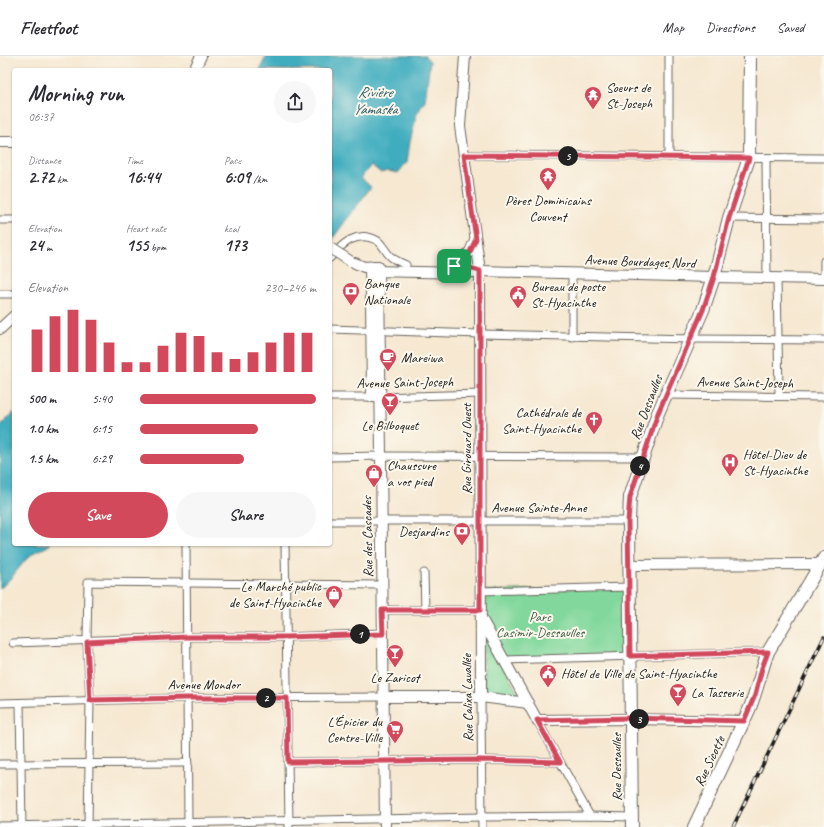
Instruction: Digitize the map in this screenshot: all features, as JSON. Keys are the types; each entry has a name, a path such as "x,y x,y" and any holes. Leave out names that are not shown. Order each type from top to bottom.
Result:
{"main road":[{"name":"Rue Dessaulles","path":"631,822 628,521 630,497 666,395 691,339 714,277 729,218 749,158 750,56"},
{"name":"Rue Sicotte","path":"694,827 755,695 768,652 822,561"}],"street":[{"path":"195,68 201,56"},
{"name":"Rue Girouard Ouest","path":"465,56 460,126 480,271 480,613 504,660 590,816"},
{"path":"669,56 669,157"},
{"path":"0,142 12,142"},
{"path":"464,155 824,158"},
{"path":"766,158 767,218 778,340 779,396"},
{"path":"729,218 824,218"},
{"path":"0,220 12,220"},
{"path":"332,256 350,239 361,237 378,242 393,259 406,265"},
{"path":"454,266 470,252 476,239"},
{"name":"Avenue Bourdages Nord","path":"332,249 352,262 372,270 824,279"},
{"path":"824,261 824,279"},
{"name":"Avenue Bourdages Nord","path":"372,270 389,264 454,266 466,267 480,271"},
{"name":"Rue des Cascades","path":"372,270 371,282 375,330 372,381 376,397"},
{"name":"Rue des Cascades","path":"372,270 376,397 380,456 385,823"},
{"path":"572,274 572,336"},
{"path":"0,294 12,294"},
{"path":"0,329 12,318"},
{"path":"332,329 691,339 824,340"},
{"name":"Avenue Saint-Joseph","path":"332,397 480,394"},
{"name":"Avenue Saint-Joseph","path":"666,395 824,397"},
{"path":"332,457 643,457"},
{"name":"Avenue Sainte-Anne","path":"332,521 628,521"},
{"path":"186,546 188,825"},
{"path":"284,546 288,824"},
{"path":"629,565 822,561"},
{"path":"424,573 425,610"},
{"path":"88,826 90,700 87,642 88,582 382,585"},
{"path":"480,591 629,587"},
{"path":"382,610 425,610 480,613"},
{"name":"Rue Calixa Lavallée","path":"480,613 482,827"},
{"path":"13,644 187,637 286,637 383,634"},
{"path":"504,660 768,652"},
{"name":"Avenue Mondor","path":"0,703 20,704 90,700 187,698 480,697 528,703"},
{"path":"20,704 22,826"},
{"path":"537,720 631,718 744,721"},
{"path":"288,762 481,760 560,762"},
{"path":"0,764 188,763"},
{"path":"0,826 385,823 482,817 590,816 631,822"}],"green space":[{"name":"Parc Casimir-Dessaulles","path":"629,587 630,656 504,660 480,617 480,591"},
{"path":"483,629 522,700 484,694"}],"water":[{"name":"Rivière Yamaska","path":"266,56 425,56 430,61 425,101 417,114 407,162 398,173 388,171 381,173 371,165 361,178 371,187 332,239 332,68 261,68"},
{"path":"12,414 12,546 48,546 31,555 0,588 0,426"}],"railway":[{"path":"733,827 824,637"}],"place":[{"name":"Soeurs de St-Joseph","path":"593,110"},
{"name":"Pères Dominicains Couvent","path":"548,191"},
{"name":"Banque Nationale","path":"351,306"},
{"name":"Bureau de poste St-Hyacinthe","path":"518,309"},
{"name":"Mareiwa","path":"388,372"},
{"name":"Le Bilboquet","path":"390,416"},
{"name":"Cathédrale de Saint-Hyacinthe","path":"594,435"},
{"name":"Hôtel-Dieu de St-Hyacinthe","path":"730,477"},
{"name":"Chaussure a vos pied","path":"374,488"},
{"name":"Desjardins","path":"462,546"},
{"name":"Le Marché public de Saint-Hyacinthe","path":"334,609"},
{"name":"Le Zaricot","path":"395,668"},
{"name":"Hôtel de Ville de Saint-Hyacinthe","path":"548,688"},
{"name":"La Tasserie","path":"678,707"},
{"name":"L'Épicier du Centre-Ville","path":"395,744"}],"route":[{"path":"464,155 749,158 729,218 714,277 703,310 658,413 630,497 628,521 630,656 768,652 755,695 744,721 631,718 537,720 560,762 481,760 288,762 287,698 90,700 87,642 187,637 234,638 383,634 382,610 480,610 480,271 466,267 454,266 470,252 476,239 464,155"}]}
